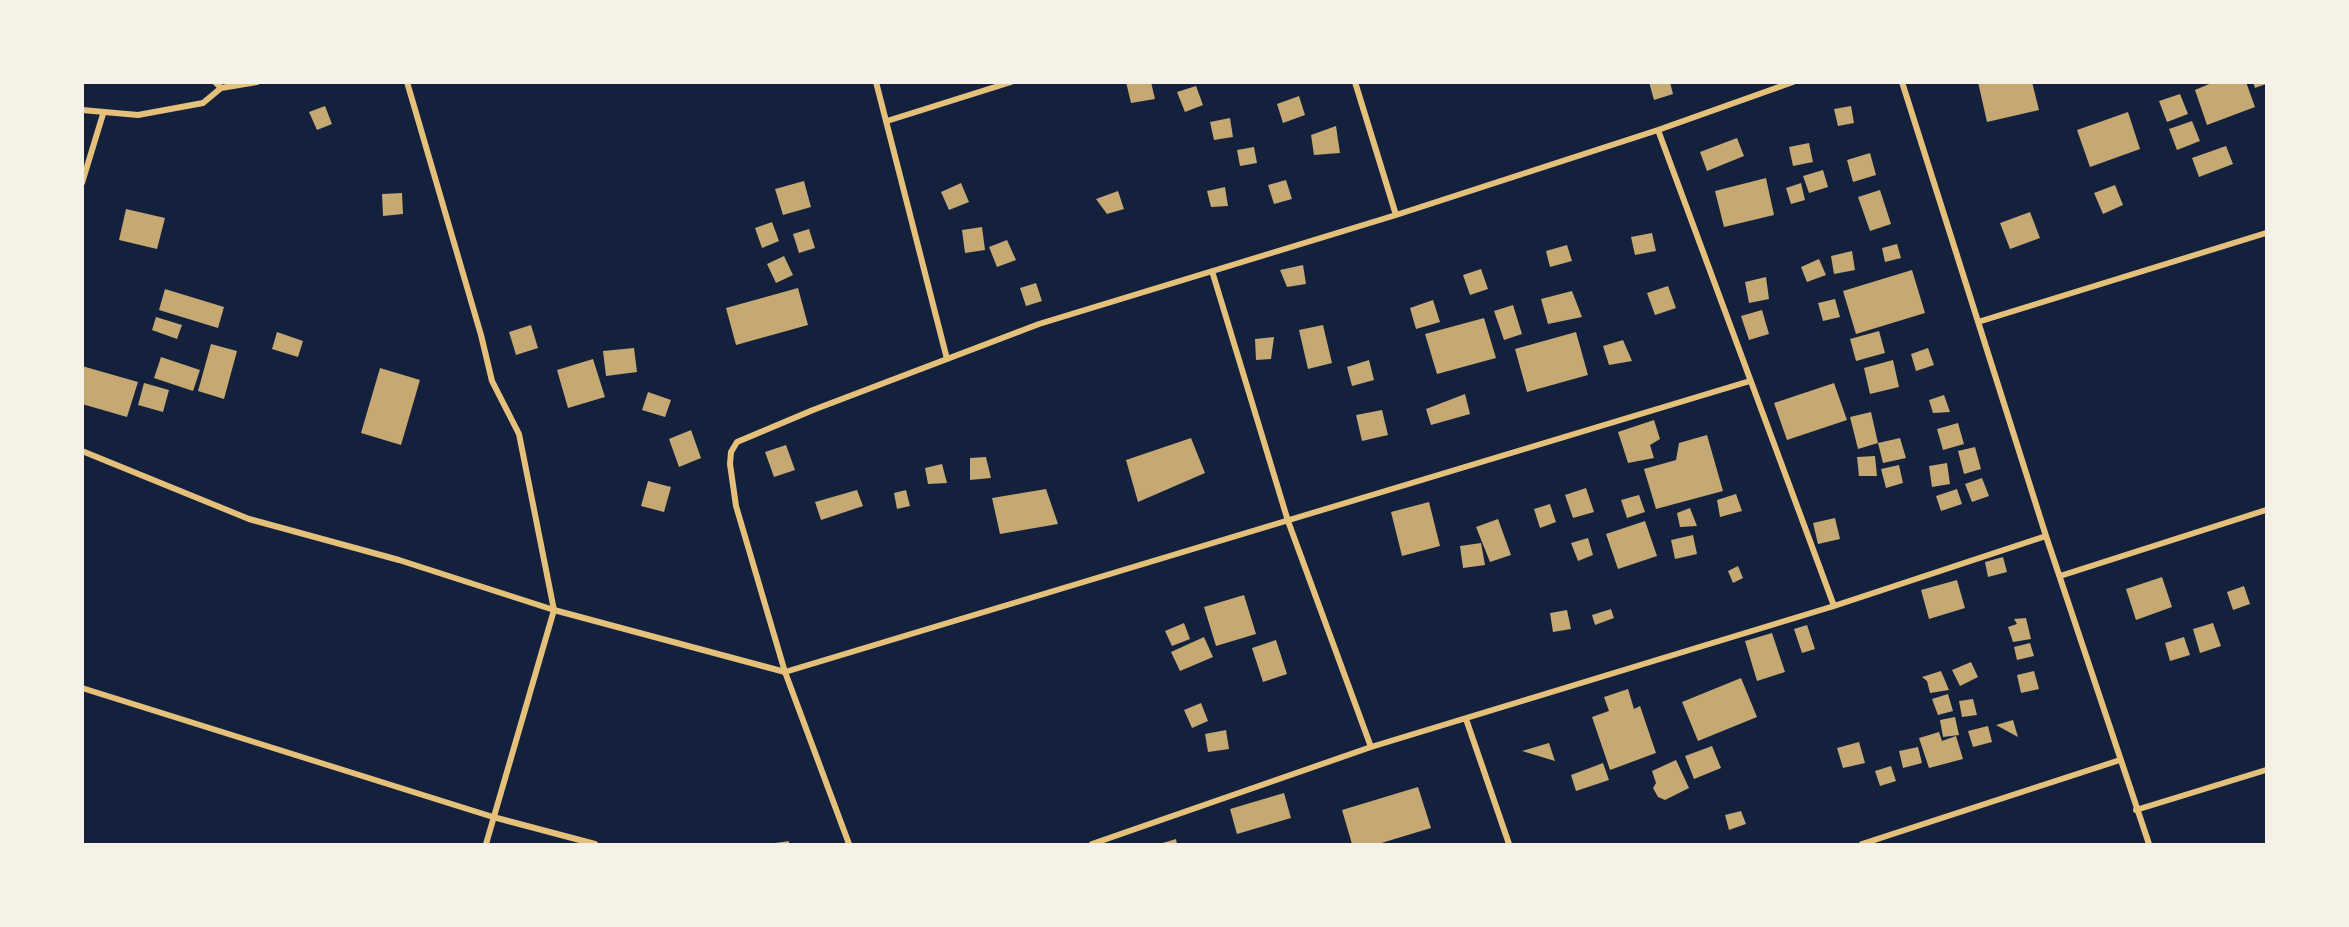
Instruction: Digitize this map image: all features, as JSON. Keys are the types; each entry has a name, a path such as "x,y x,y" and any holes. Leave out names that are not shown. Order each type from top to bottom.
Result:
{"street":[{"path":"215,82 221,88"},
{"path":"82,110 103,114 138,115 203,103 221,88 257,82"},
{"path":"407,82 481,335 492,381 519,434 554,610 486,844"},
{"path":"876,82 947,359"},
{"path":"887,121 1011,82"},
{"path":"1355,82 1396,214"},
{"path":"849,844 785,672 736,506 730,464 731,452 737,442 1039,324 1212,272 1658,130 1792,82"},
{"path":"1902,82 2046,536 2149,844"},
{"path":"82,183 103,114"},
{"path":"1658,130 1834,606"},
{"path":"1978,322 2266,233"},
{"path":"1212,272 1288,521 1371,747"},
{"path":"82,451 249,519 399,561 554,610 785,672 1750,381"},
{"path":"2060,576 2266,510"},
{"path":"1092,844 1371,747 1834,606 2046,536"},
{"path":"82,688 494,818 595,844"},
{"path":"1466,719 1509,844"},
{"path":"1862,844 2120,760"},
{"path":"2136,810 2266,770"}],"building":[{"path":"1126,82 1151,82 1155,99 1131,103"},
{"path":"1649,82 1670,82 1673,94 1654,100"},
{"path":"1978,82 2032,82 2039,110 1987,122"},
{"path":"2214,82 2246,82 2255,107 2207,125 2195,90"},
{"path":"2253,82 2266,82 2266,84 2255,88"},
{"path":"1196,86 1203,105 1185,112 1177,92"},
{"path":"2180,94 2188,114 2167,122 2159,101"},
{"path":"1299,96 1305,115 1283,123 1277,104"},
{"path":"325,106 332,124 317,130 309,112"},
{"path":"1851,106 1854,123 1838,126 1834,109"},
{"path":"2128,112 2140,149 2090,167 2077,130"},
{"path":"1230,118 1233,137 1214,140 1210,122"},
{"path":"2192,121 2200,141 2177,150 2169,129"},
{"path":"1336,126 1340,153 1314,155 1311,135"},
{"path":"1737,138 1744,156 1707,171 1700,152"},
{"path":"1809,143 1813,162 1793,166 1789,147"},
{"path":"2226,146 2233,164 2199,177 2192,158"},
{"path":"1254,147 1257,163 1240,166 1237,150"},
{"path":"1870,153 1876,175 1853,182 1847,160"},
{"path":"1823,170 1828,187 1809,193 1803,176"},
{"path":"1766,178 1774,215 1724,227 1715,191"},
{"path":"1286,180 1292,199 1274,204 1268,185"},
{"path":"804,181 811,207 783,215 775,189"},
{"path":"961,183 969,202 949,210 941,192"},
{"path":"1801,183 1805,200 1791,204 1786,188"},
{"path":"2115,185 2123,205 2103,214 2094,193"},
{"path":"1225,187 1228,206 1211,207 1207,191"},
{"path":"1880,190 1891,224 1870,231 1858,197"},
{"path":"1118,191 1124,209 1107,214 1096,199"},
{"path":"402,193 403,214 383,216 382,194"},
{"path":"126,209 165,218 157,249 119,240"},
{"path":"2030,212 2040,238 2010,249 2000,223"},
{"path":"772,222 779,241 762,248 755,228"},
{"path":"982,227 985,250 965,253 962,230"},
{"path":"809,229 815,248 799,253 793,234"},
{"path":"1652,233 1656,251 1635,255 1631,237"},
{"path":"1007,240 1016,260 997,267 989,247"},
{"path":"1897,244 1901,258 1885,262 1882,248"},
{"path":"1567,245 1572,261 1550,267 1546,251"},
{"path":"1852,251 1855,270 1834,274 1831,256"},
{"path":"784,256 793,275 776,283 767,264"},
{"path":"1819,259 1826,275 1807,282 1801,267"},
{"path":"1303,265 1306,284 1287,287 1280,270"},
{"path":"1481,269 1488,289 1470,295 1463,275"},
{"path":"1912,270 1925,313 1856,334 1843,291"},
{"path":"1766,277 1769,299 1749,303 1745,282"},
{"path":"1036,283 1042,301 1026,306 1020,288"},
{"path":"1668,286 1676,308 1655,315 1647,293"},
{"path":"798,288 808,325 736,345 726,308"},
{"path":"165,289 224,307 218,328 159,310"},
{"path":"1572,291 1582,317 1548,324 1541,299"},
{"path":"1835,299 1840,317 1823,321 1818,303"},
{"path":"1433,300 1440,322 1416,329 1410,308"},
{"path":"1513,305 1522,334 1504,340 1494,311"},
{"path":"1762,310 1769,334 1749,340 1741,316"},
{"path":"156,317 182,325 177,339 152,330"},
{"path":"1484,318 1496,358 1437,374 1425,334"},
{"path":"531,325 538,348 516,355 509,332"},
{"path":"1323,325 1332,363 1308,369 1299,330"},
{"path":"1879,331 1885,353 1856,361 1850,339"},
{"path":"277,332 303,341 298,357 272,349"},
{"path":"1576,332 1588,375 1527,392 1515,349"},
{"path":"1274,337 1271,359 1256,360 1255,339"},
{"path":"1623,340 1632,361 1609,365 1603,346"},
{"path":"211,344 237,351 224,399 198,391"},
{"path":"634,348 637,372 606,376 603,351"},
{"path":"1928,348 1934,365 1916,371 1911,354"},
{"path":"161,357 200,370 193,391 154,378"},
{"path":"593,359 605,397 568,408 557,370"},
{"path":"1369,360 1374,380 1352,386 1347,367"},
{"path":"1893,360 1899,387 1870,394 1864,368"},
{"path":"82,366 138,382 127,417 82,404"},
{"path":"380,368 420,380 401,445 361,433"},
{"path":"144,383 169,390 163,412 138,405"},
{"path":"1834,383 1847,420 1787,440 1774,403"},
{"path":"648,392 671,400 665,417 642,410"},
{"path":"1465,394 1470,414 1431,425 1426,409"},
{"path":"1944,395 1950,412 1933,413 1929,400"},
{"path":"1382,410 1388,435 1362,441 1356,415"},
{"path":"1871,412 1878,443 1858,449 1850,417"},
{"path":"1654,420 1660,439 1650,445 1654,458 1628,463 1618,432"},
{"path":"1958,423 1964,444 1943,450 1937,429"},
{"path":"691,430 701,458 679,467 669,439"},
{"path":"1707,435 1723,491 1656,509 1644,469 1676,460 1679,443"},
{"path":"1191,438 1205,473 1138,502 1126,460"},
{"path":"1900,438 1906,458 1883,463 1878,443"},
{"path":"786,445 795,470 774,477 765,452"},
{"path":"1975,447 1981,469 1964,474 1958,451"},
{"path":"1875,456 1877,476 1859,476 1857,457"},
{"path":"986,457 991,478 970,480 970,458"},
{"path":"1947,463 1950,484 1932,487 1929,466"},
{"path":"942,464 947,483 928,484 925,468"},
{"path":"1899,465 1903,483 1886,488 1881,469"},
{"path":"1982,478 1989,496 1972,502 1965,484"},
{"path":"648,481 671,487 664,512 641,506"},
{"path":"1586,488 1594,512 1573,518 1565,495"},
{"path":"1046,489 1058,524 1000,534 992,498"},
{"path":"1957,489 1962,504 1941,511 1936,496"},
{"path":"857,490 863,506 821,520 815,502"},
{"path":"906,490 910,506 897,509 894,493"},
{"path":"1736,494 1742,511 1720,517 1717,500"},
{"path":"1639,495 1645,512 1627,518 1621,500"},
{"path":"1429,502 1440,546 1402,556 1391,512"},
{"path":"1550,504 1556,522 1540,528 1534,509"},
{"path":"1690,508 1697,526 1680,527 1677,513"},
{"path":"1835,518 1840,539 1818,544 1813,523"},
{"path":"1498,519 1511,555 1490,562 1476,527"},
{"path":"1645,521 1657,556 1618,569 1606,534"},
{"path":"1693,535 1697,554 1675,559 1671,540"},
{"path":"1588,538 1593,555 1578,561 1571,543"},
{"path":"1481,543 1485,565 1463,568 1460,546"},
{"path":"2003,557 2007,572 1988,577 1985,562"},
{"path":"1738,566 1743,578 1733,583 1728,571"},
{"path":"2162,577 2172,607 2136,620 2126,589"},
{"path":"1957,580 1965,608 1929,619 1921,590"},
{"path":"2244,586 2250,604 2233,610 2227,592"},
{"path":"1244,595 1256,634 1216,646 1204,607"},
{"path":"1611,609 1614,618 1595,625 1592,615"},
{"path":"1567,610 1571,629 1553,632 1550,613"},
{"path":"2026,618 2031,639 2013,642 2008,627 2017,624 2014,619"},
{"path":"1184,623 1190,639 1172,646 1165,631"},
{"path":"2213,623 2221,646 2200,653 2193,629"},
{"path":"1807,625 1815,649 1802,653 1794,629"},
{"path":"1772,633 1785,672 1757,681 1745,641"},
{"path":"1204,637 1213,657 1180,671 1171,652"},
{"path":"2184,637 2190,655 2170,661 2165,643"},
{"path":"1276,640 1287,674 1263,682 1252,648"},
{"path":"2030,643 2034,656 2017,660 2014,647"},
{"path":"1971,662 1978,677 1960,686 1952,670"},
{"path":"1941,671 1949,690 1930,693 1927,681 1922,677"},
{"path":"2034,671 2039,689 2021,693 2017,675"},
{"path":"1741,678 1757,717 1698,741 1682,702"},
{"path":"1628,689 1634,709 1640,706 1656,753 1610,770 1592,717 1609,711 1604,697"},
{"path":"1948,694 1953,711 1938,715 1932,699"},
{"path":"1973,699 1977,715 1962,717 1959,701"},
{"path":"1201,703 1208,721 1192,728 1184,710"},
{"path":"1955,717 1959,735 1943,737 1940,720"},
{"path":"2013,720 2018,737 1996,725"},
{"path":"1988,726 1992,742 1973,747 1968,731"},
{"path":"1226,730 1229,749 1208,752 1205,734"},
{"path":"1939,732 1942,741 1956,736 1963,759 1929,768 1919,738"},
{"path":"1859,742 1865,763 1843,768 1837,748"},
{"path":"1549,743 1555,761 1522,751"},
{"path":"1712,746 1721,768 1694,779 1685,756"},
{"path":"1918,747 1922,763 1903,768 1899,751"},
{"path":"1676,760 1689,788 1665,800 1658,797 1653,788 1656,783 1652,771"},
{"path":"1603,763 1609,780 1576,791 1571,775"},
{"path":"1891,766 1896,781 1880,786 1875,771"},
{"path":"1418,787 1431,828 1378,844 1352,844 1342,810"},
{"path":"1284,793 1291,818 1237,834 1230,809"},
{"path":"1741,811 1746,824 1729,830 1725,815"},
{"path":"1176,839 1177,844 1159,844"},
{"path":"789,841 789,844 775,844 775,843"}]}
